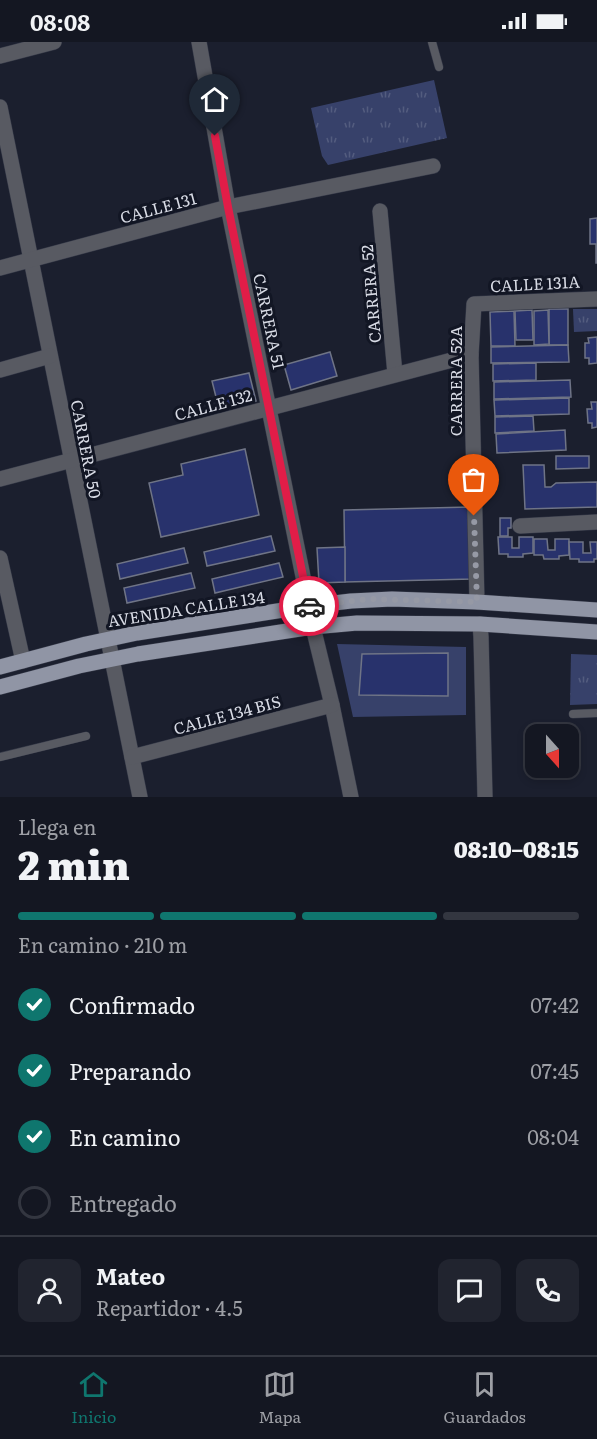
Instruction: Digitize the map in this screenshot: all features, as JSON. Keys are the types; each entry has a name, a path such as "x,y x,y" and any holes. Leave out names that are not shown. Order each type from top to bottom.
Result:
{"main road":[{"name":"AVENIDA CALLE 134","path":"0,668 107,639 309,606 370,599 477,602 597,610"},
{"path":"0,687 111,659 357,622 480,624 597,632"}],"street":[{"path":"0,56 54,42"},
{"name":"CARRERA 51","path":"199,42 228,207 309,606"},
{"name":"CARRERA 50","path":"0,107 140,797"},
{"name":"CALLE 131","path":"0,268 228,207 433,166"},
{"name":"CARRERA 52","path":"380,211 395,374"},
{"name":"CALLE 131A","path":"474,304 597,298"},
{"name":"CARRERA 52A","path":"474,304 471,355 477,602"},
{"name":"CALLE 132","path":"0,479 471,355"},
{"path":"0,370 50,356"},
{"path":"520,526 597,522"},
{"path":"0,558 23,661"},
{"path":"480,624 485,797"},
{"path":"313,627 351,797"},
{"name":"CALLE 134 BIS","path":"132,757 332,705"}],"lane":[{"path":"432,42 439,67"},
{"path":"573,714 597,714"},
{"path":"0,757 86,736"}],"green space":[{"path":"434,80 447,138 328,165 322,156 311,108"},
{"path":"573,309 597,309 597,331 574,332"},
{"path":"337,644 466,647 466,715 353,717"},
{"path":"571,654 597,655 597,704 570,705"}],"building":[{"path":"597,218 596,263 596,244 590,244 590,219"},
{"path":"549,309 568,309 568,345 549,345"},
{"path":"532,310 533,340 516,340 515,311"},
{"path":"548,310 549,344 534,345 534,311"},
{"path":"514,311 515,346 491,346 490,312"},
{"path":"597,337 597,363 589,364 589,358 585,358 585,343 589,343 588,338"},
{"path":"568,345 569,362 491,363 491,347"},
{"path":"330,352 337,376 291,390 284,365"},
{"path":"536,363 536,380 493,381 493,364"},
{"path":"249,373 256,401 219,409 212,381"},
{"path":"570,380 571,397 494,399 494,382"},
{"path":"569,398 569,414 495,416 494,400"},
{"path":"591,402 597,402 597,427 592,428 592,423 588,423 587,409 592,409"},
{"path":"533,416 534,431 495,433 495,417"},
{"path":"565,430 566,450 497,453 496,434"},
{"path":"245,449 259,515 161,537 149,483 183,475 181,464"},
{"path":"556,456 589,456 589,468 556,469"},
{"path":"523,465 544,465 545,487 551,487 556,483 597,482 597,507 525,509"},
{"path":"470,507 472,579 345,582 344,510"},
{"path":"500,518 511,518 508,536 500,536"},
{"path":"271,536 275,551 207,566 204,552"},
{"path":"498,537 512,537 512,548 519,548 519,537 533,537 533,553 523,554 523,557 508,557 508,554 499,554"},
{"path":"534,539 547,539 548,550 555,550 555,539 569,539 569,555 559,556 559,559 544,559 543,555 534,555"},
{"path":"569,542 583,542 583,553 591,553 590,542 597,542 597,559 594,559 594,562 579,562 579,559 570,559"},
{"path":"345,547 345,582 319,583 317,548"},
{"path":"184,548 188,563 120,579 117,564"},
{"path":"279,563 283,577 215,593 212,579"},
{"path":"191,573 195,588 127,603 124,588"},
{"path":"448,653 448,696 359,695 362,654"}],"way so far":[{"path":"309,606 370,599 477,602 474,516"}],"route":[{"path":"215,136 309,606"}]}
